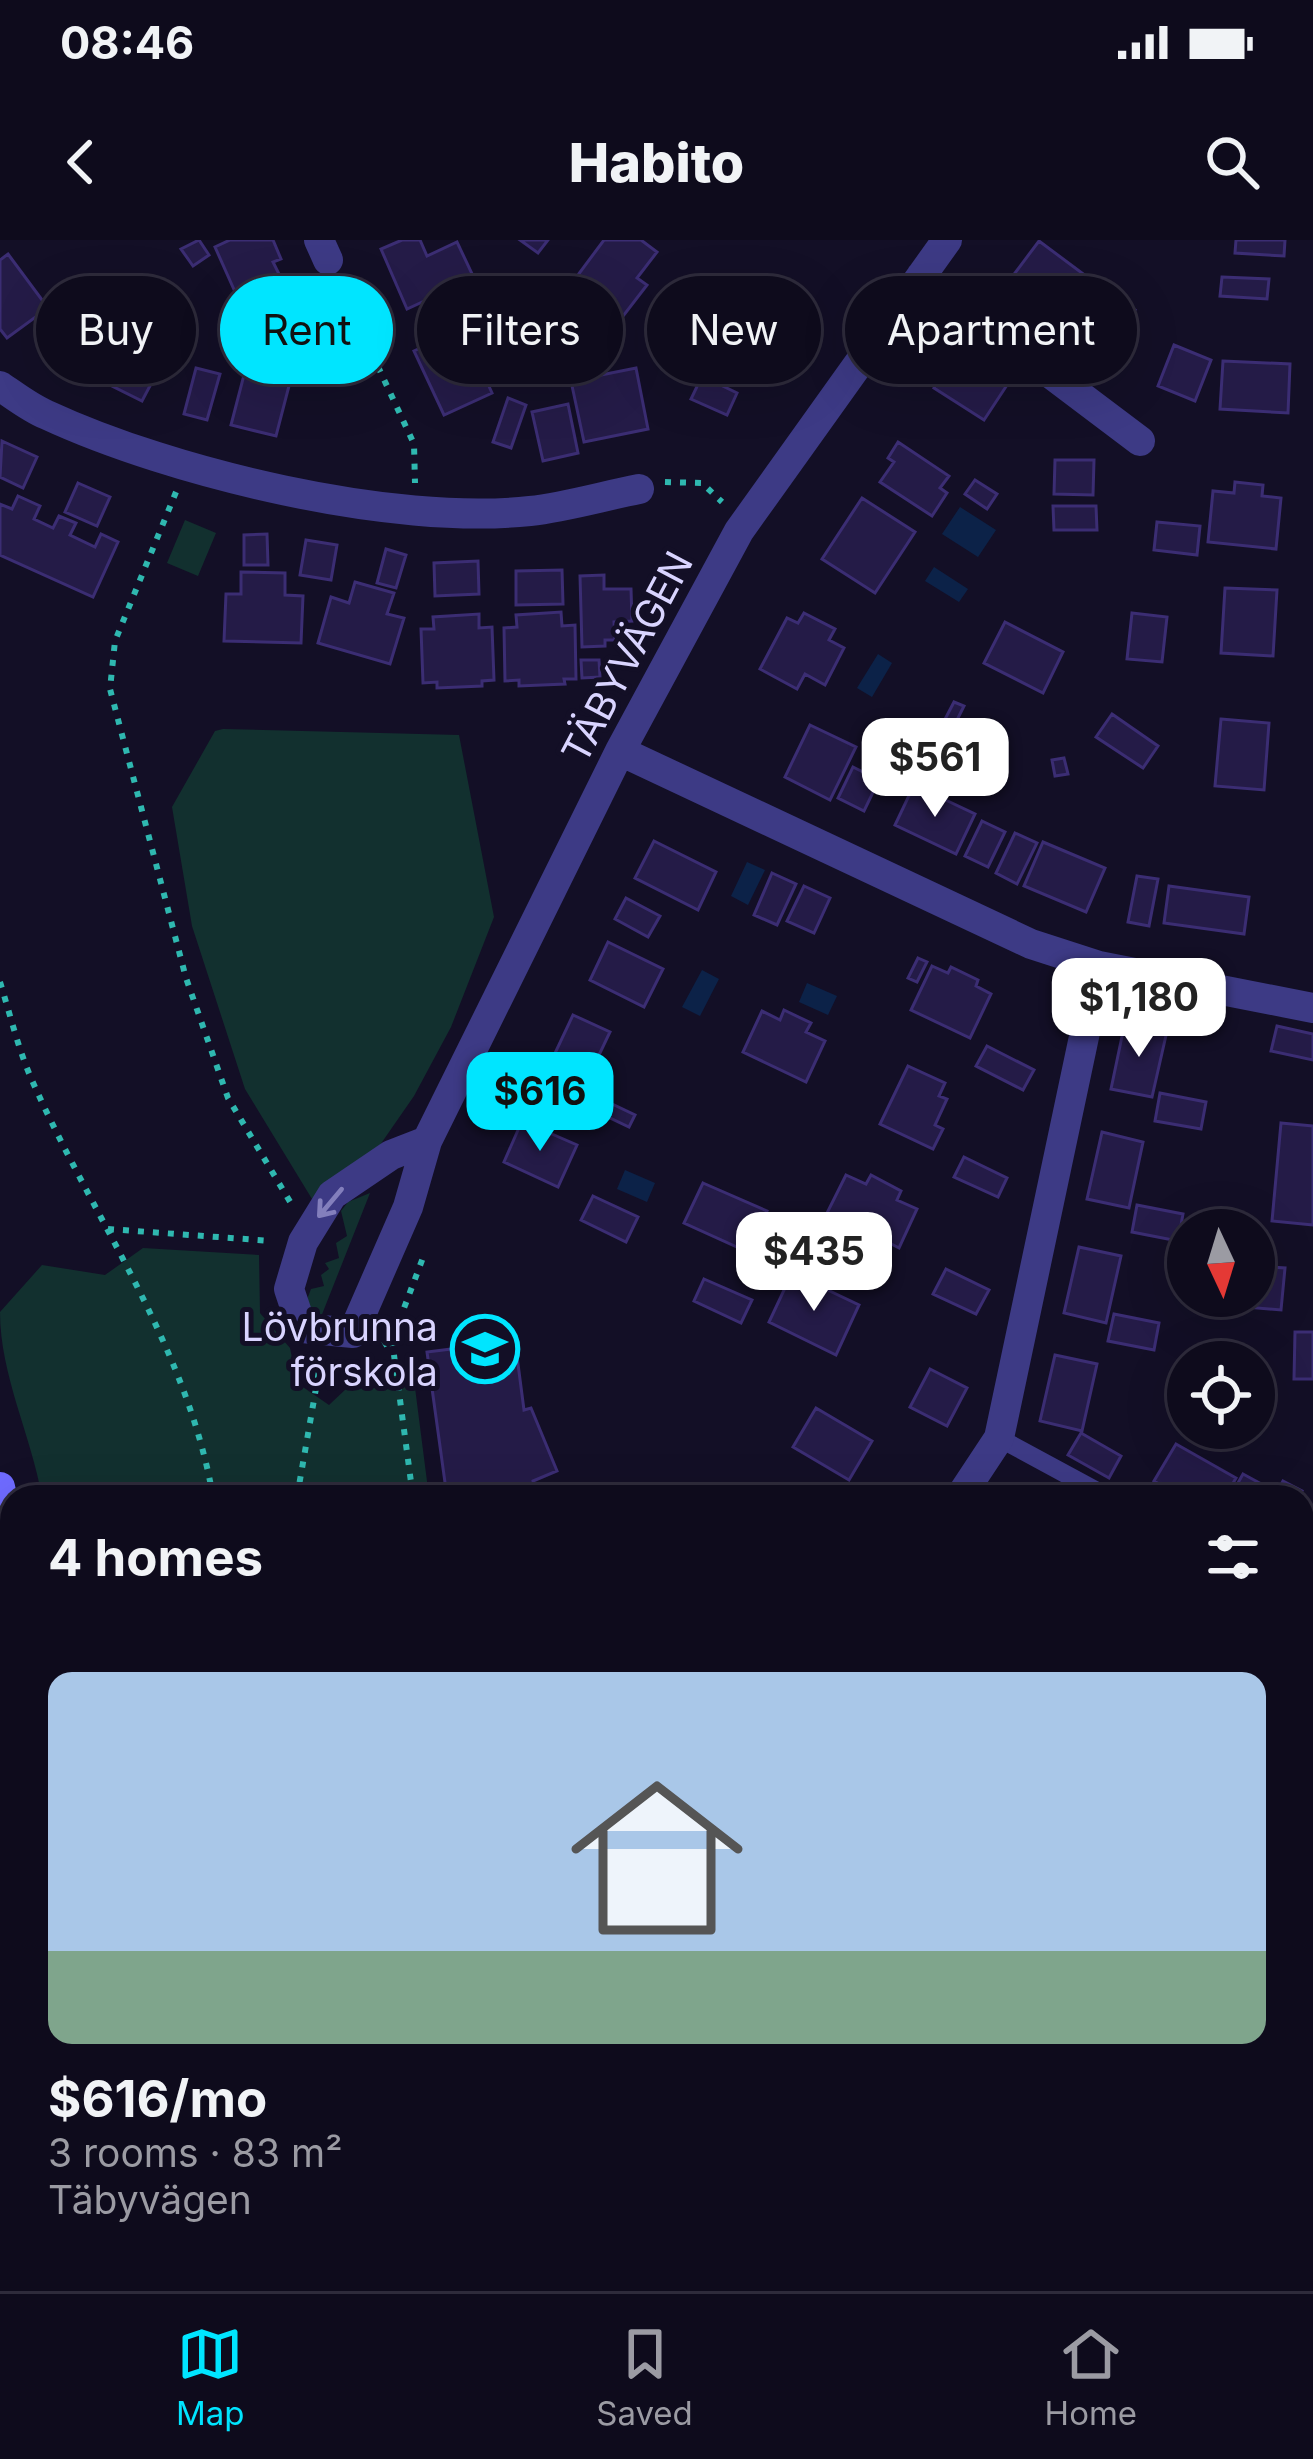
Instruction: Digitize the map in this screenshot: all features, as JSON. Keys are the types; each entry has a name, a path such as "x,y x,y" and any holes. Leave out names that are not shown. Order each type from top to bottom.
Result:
{"street":[{"name":"TÄBYVÄGEN","path":"921,276 946,240"},
{"name":"TÄBYVÄGEN","path":"427,1141 391,1155 332,1195 303,1242 290,1289 302,1328 353,1333 408,1207 427,1141 620,751 739,531 845,382"},
{"path":"1064,384 1140,441"},
{"path":"0,386 44,414 187,466 329,498 417,511 529,511 638,489"},
{"path":"620,751 1031,944 1099,966 1313,1008"},
{"path":"968,1485 999,1438 1099,966"}],"lane":[{"path":"999,1438 1086,1485"}],"path":[{"path":"323,250 414,444 417,511"},
{"path":"187,466 115,641 110,689 186,978 228,1098 299,1216"},
{"path":"638,489 671,481 702,483 721,501 739,531"},
{"path":"0,982 30,1075 160,1334 205,1449 211,1485"},
{"path":"108,1229 283,1242"},
{"path":"392,1340 411,1485"},
{"path":"299,1485 320,1370"}],"green space":[{"path":"185,520 216,533 198,576 167,563"},
{"path":"215,731 459,735 494,917 451,1027 414,1096 380,1145 312,1199 245,1089 192,926 172,807"},
{"path":"370,1193 319,1322 306,1302 311,1289 324,1286 321,1275 329,1269 325,1263 339,1258 336,1243 347,1236 341,1211 348,1202"},
{"path":"143,1248 259,1255 260,1313 290,1348 297,1383 329,1405 364,1372 413,1372 427,1485 39,1485 10,1382 0,1312 42,1265 105,1275"}],"water":[{"path":"960,507 996,530 978,557 942,534"},
{"path":"934,567 968,589 959,602 925,581"},
{"path":"878,654 892,663 872,697 857,688"},
{"path":"747,862 765,870 748,905 731,896"},
{"path":"702,970 719,979 700,1016 682,1007"},
{"path":"807,983 837,996 828,1015 799,1002"},
{"path":"625,1170 655,1183 647,1202 617,1189"},
{"path":"828,1242 862,1256 855,1274 821,1259"}],"building":[{"path":"199,240 209,255 193,266 181,249"},
{"path":"230,240 273,240 281,259 273,262 279,274 228,276 215,247"},
{"path":"402,240 420,240 427,256 457,242 473,276 417,276 417,304 407,309 381,249"},
{"path":"520,240 548,240 538,253"},
{"path":"604,240 641,240 657,252 637,278 647,285 623,316 623,276 577,276"},
{"path":"1236,240 1285,240 1284,256 1235,253"},
{"path":"1039,241 1086,276 1013,276"},
{"path":"8,254 36,292 36,317 7,338 0,329 0,260"},
{"path":"1222,277 1269,279 1267,299 1220,296"},
{"path":"1174,345 1211,360 1195,401 1158,386"},
{"path":"1223,361 1290,364 1288,413 1220,409"},
{"path":"196,368 220,374 207,420 184,414 192,384 196,384"},
{"path":"636,368 648,429 584,442 572,384 623,384 623,371"},
{"path":"108,384 151,384 142,401"},
{"path":"242,384 289,384 276,436 231,425"},
{"path":"429,384 488,384 492,393 444,415"},
{"path":"698,384 718,384 737,393 727,415 691,399"},
{"path":"937,384 1008,384 984,420 934,388"},
{"path":"508,398 526,405 511,448 493,442"},
{"path":"568,404 578,453 543,461 532,412"},
{"path":"2,441 37,457 23,488 0,477"},
{"path":"898,442 949,476 940,488 947,493 932,516 880,482 894,462 888,458"},
{"path":"1055,460 1094,460 1093,495 1054,494"},
{"path":"975,480 997,494 987,509 965,494"},
{"path":"1235,482 1263,485 1262,496 1281,498 1276,549 1208,542 1213,491 1234,493"},
{"path":"78,483 110,497 97,526 65,512"},
{"path":"18,496 40,506 34,519 53,528 59,516 76,523 70,535 95,547 101,534 118,542 93,597 0,555 0,504 12,509"},
{"path":"862,498 915,532 875,593 822,559"},
{"path":"1053,506 1096,506 1097,530 1054,530"},
{"path":"1157,522 1200,526 1197,555 1154,550"},
{"path":"267,534 268,565 244,565 244,535"},
{"path":"306,540 337,545 331,580 300,575"},
{"path":"386,549 406,555 396,588 377,583"},
{"path":"478,561 479,594 435,596 434,563"},
{"path":"562,570 563,604 516,605 516,571"},
{"path":"241,572 285,573 285,595 303,596 301,643 224,641 226,594 241,594"},
{"path":"604,575 604,589 631,589 632,621 614,622 615,640 605,640 605,646 582,647 580,576"},
{"path":"355,582 394,593 387,614 404,618 390,664 318,643 331,597 349,603"},
{"path":"1225,588 1277,590 1273,656 1221,653"},
{"path":"561,612 562,626 575,625 576,679 564,679 565,684 519,686 519,680 505,681 504,628 517,627 516,615"},
{"path":"804,613 835,629 829,640 844,648 825,685 805,674 797,689 760,669 787,618 798,623"},
{"path":"1132,613 1167,617 1162,662 1127,659"},
{"path":"479,614 479,628 492,627 494,680 482,681 482,686 437,688 437,682 423,683 421,629 434,629 433,617"},
{"path":"1005,622 1063,652 1043,693 984,663"},
{"path":"581,660 599,660 600,677 582,678"},
{"path":"954,702 964,706 953,728 943,723"},
{"path":"1112,714 1158,746 1143,768 1096,737"},
{"path":"1221,719 1269,723 1264,790 1215,786"},
{"path":"810,725 856,747 830,800 785,777"},
{"path":"1064,758 1068,774 1055,776 1052,760"},
{"path":"853,767 879,780 864,811 838,798"},
{"path":"914,785 975,814 956,854 895,825"},
{"path":"982,821 1005,832 988,867 965,856"},
{"path":"1015,833 1037,843 1017,884 996,873"},
{"path":"654,841 716,872 698,910 635,878"},
{"path":"1043,842 1105,868 1086,912 1024,886"},
{"path":"772,873 796,884 777,925 754,915"},
{"path":"1137,876 1158,879 1149,926 1128,922"},
{"path":"804,886 830,898 814,933 787,921"},
{"path":"1169,886 1249,897 1244,934 1164,923"},
{"path":"626,898 660,916 648,937 615,919"},
{"path":"608,942 663,969 644,1007 590,980"},
{"path":"918,958 927,962 917,982 908,978"},
{"path":"932,966 948,973 951,967 978,980 976,986 991,994 970,1038 911,1010"},
{"path":"784,1010 811,1023 806,1032 825,1041 806,1082 743,1052 762,1011 780,1020"},
{"path":"573,1015 610,1032 577,1101 540,1085"},
{"path":"1125,1022 1167,1031 1152,1097 1111,1089"},
{"path":"1277,1026 1313,1034 1313,1060 1271,1051"},
{"path":"987,1046 1034,1070 1023,1090 976,1066"},
{"path":"908,1066 945,1083 939,1096 947,1099 935,1125 943,1129 933,1149 880,1124"},
{"path":"589,1093 635,1115 629,1127 583,1105"},
{"path":"1160,1093 1206,1102 1201,1129 1155,1121"},
{"path":"522,1121 577,1145 558,1187 504,1162"},
{"path":"1281,1123 1313,1126 1313,1225 1275,1221"},
{"path":"1102,1132 1143,1142 1129,1208 1087,1199"},
{"path":"964,1157 1007,1178 998,1197 954,1177"},
{"path":"846,1175 866,1184 871,1175 901,1191 897,1200 917,1209 899,1248 878,1237 873,1246 842,1230 846,1222 827,1213"},
{"path":"703,1183 767,1211 748,1252 684,1223"},
{"path":"593,1196 638,1217 626,1242 581,1220"},
{"path":"1137,1205 1167,1211 1167,1239 1132,1232"},
{"path":"1079,1247 1121,1256 1106,1323 1064,1313"},
{"path":"1275,1267 1285,1268 1281,1310 1275,1310"},
{"path":"946,1269 989,1290 976,1314 933,1294"},
{"path":"792,1273 859,1305 836,1355 769,1322"},
{"path":"704,1279 752,1300 741,1323 694,1301"},
{"path":"1114,1314 1159,1323 1154,1350 1108,1341"},
{"path":"1295,1332 1313,1332 1313,1379 1294,1379"},
{"path":"515,1341 524,1410 531,1408 557,1471 533,1481 534,1485 445,1485 427,1352"},
{"path":"1055,1355 1097,1364 1082,1431 1040,1421"},
{"path":"930,1369 967,1388 947,1426 910,1407"},
{"path":"816,1408 872,1441 849,1480 793,1447"},
{"path":"1081,1433 1121,1456 1109,1478 1068,1455"},
{"path":"1173,1449 1185,1449 1236,1478 1232,1485 1161,1485 1154,1481"},
{"path":"1243,1474 1263,1485 1237,1485"}],"place":[{"name":"Lövbrunna förskola","path":"485,1349"}]}
